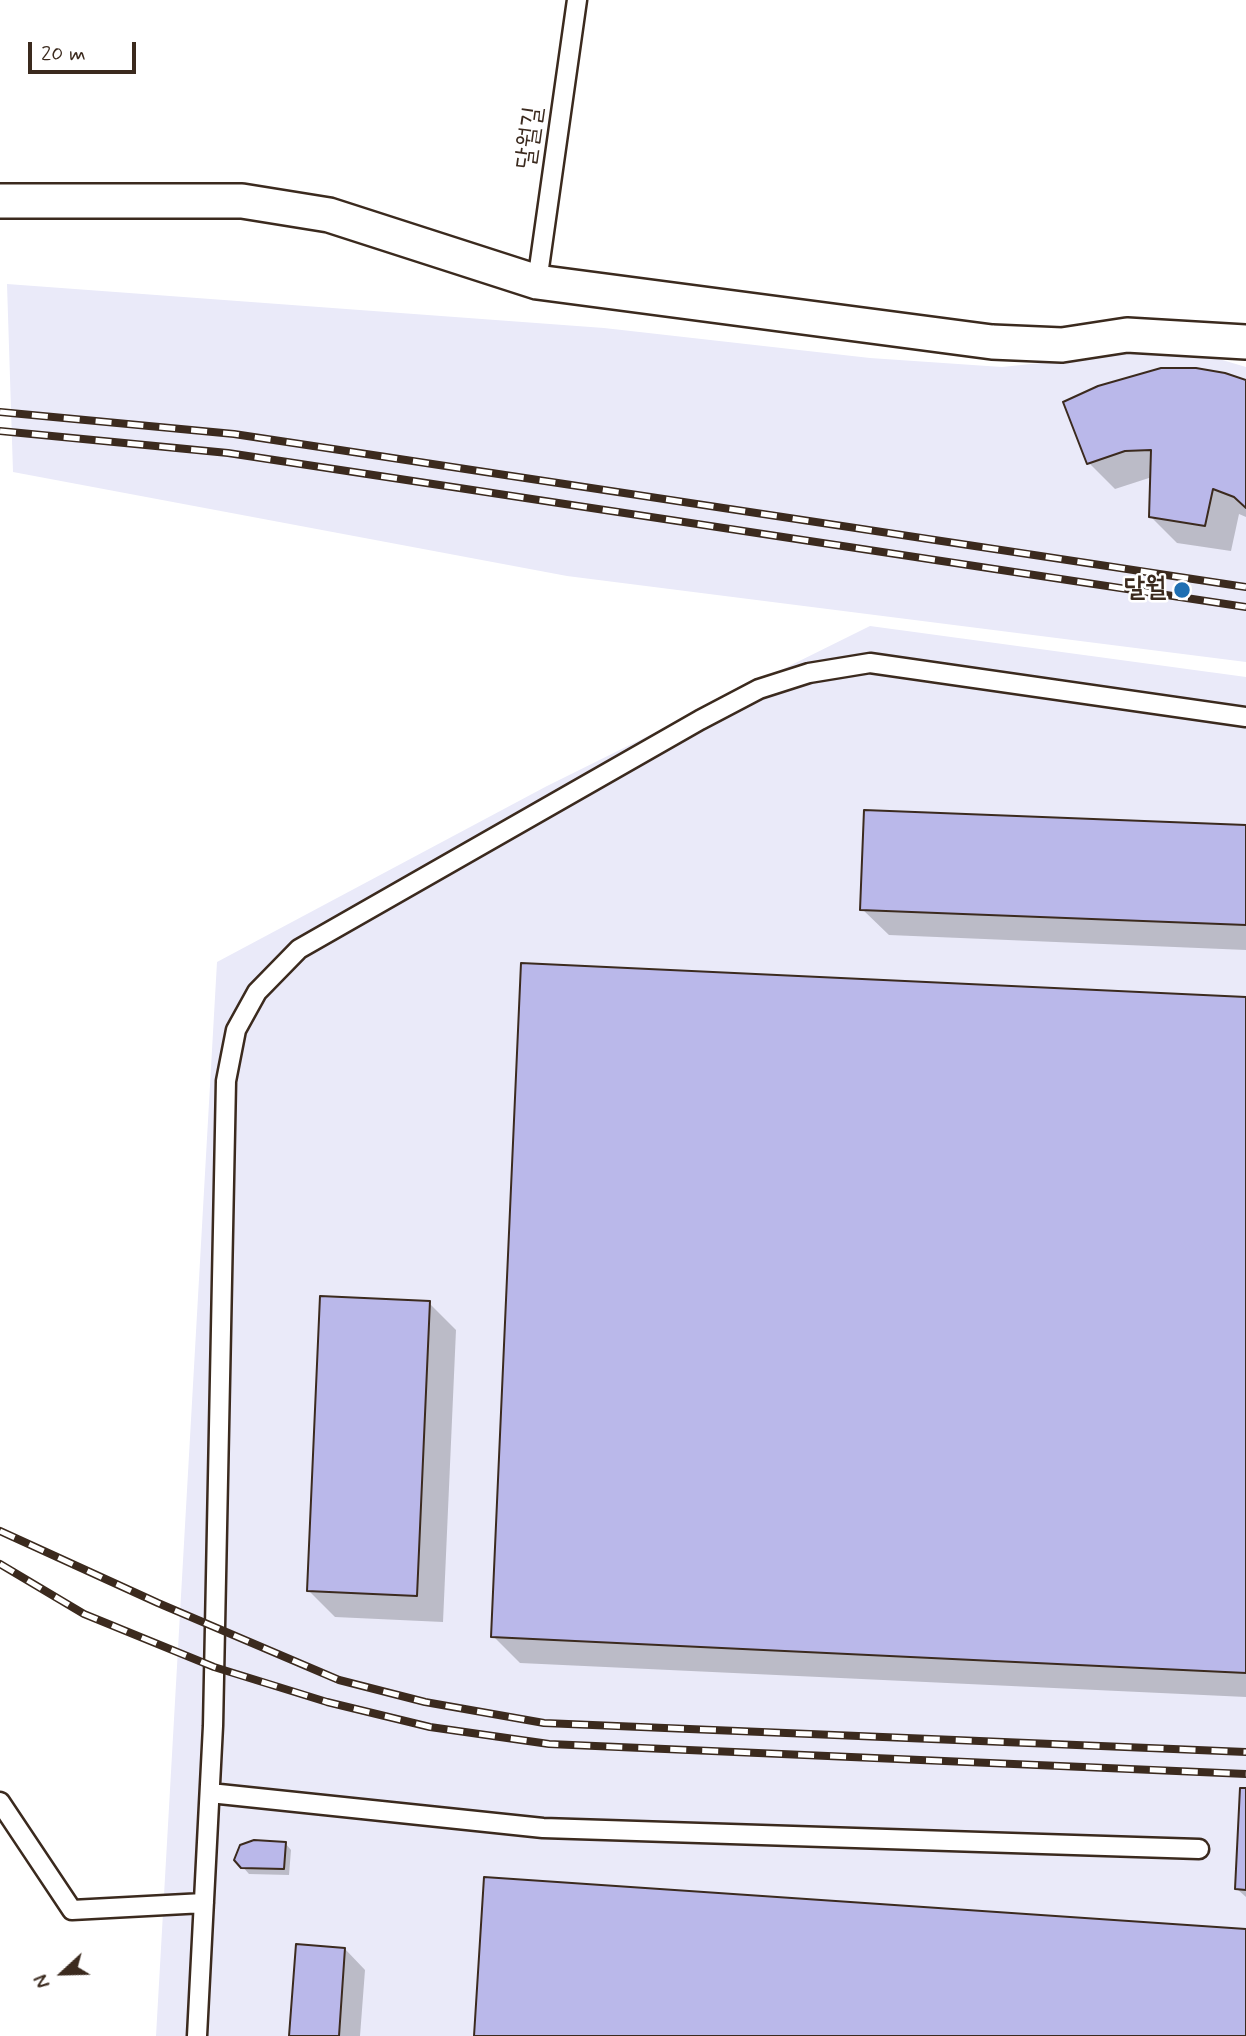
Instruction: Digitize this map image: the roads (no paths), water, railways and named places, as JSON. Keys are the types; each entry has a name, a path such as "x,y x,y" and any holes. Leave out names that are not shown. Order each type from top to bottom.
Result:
{"street":[{"path":"0,201 242,201 329,215 537,282 992,342 1062,345 1127,335 1246,342"}],"lane":[{"name":"달월길","path":"537,282 577,0"},
{"path":"197,2036 215,1627 226,1081 236,1030 257,992 299,949 700,720 759,690 810,673 870,663 1246,717"},
{"path":"209,1793 543,1828 1199,1849"},
{"path":"0,1802 72,1910 204,1903"}],"railway":[{"path":"0,412 234,434 1246,587"},
{"path":"0,431 228,453 1246,607"},
{"path":"0,1531 158,1603 339,1680 425,1702 544,1723 1246,1752"},
{"path":"0,1564 84,1614 214,1667 327,1702 430,1727 549,1744 1246,1774"}],"place":[{"name":"달월","path":"1182,590"}]}
